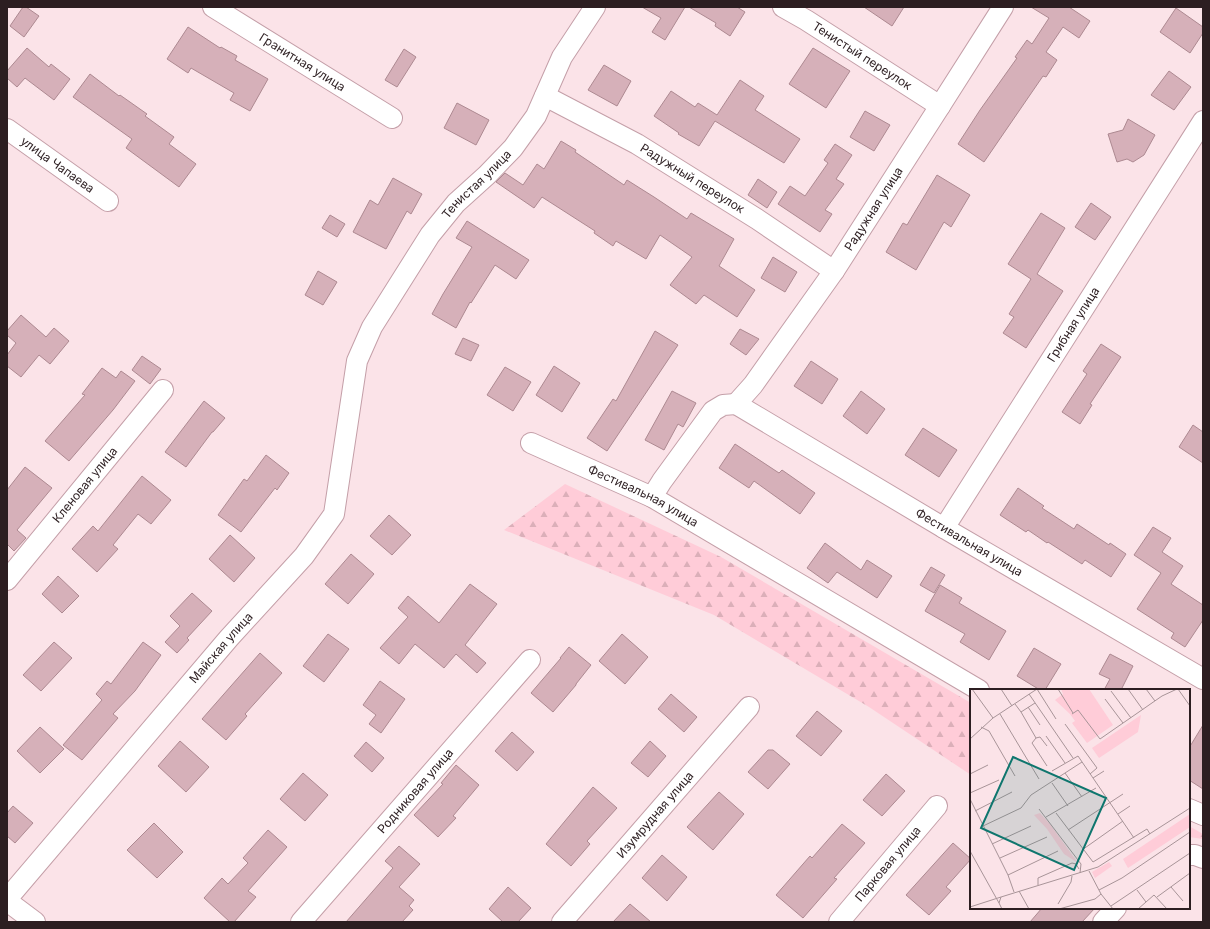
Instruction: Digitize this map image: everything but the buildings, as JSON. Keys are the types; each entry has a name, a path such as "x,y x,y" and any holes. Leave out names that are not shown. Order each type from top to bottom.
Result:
{"street":[{"name":"Гранитная улица","path":"213,7 392,118"},
{"name":"Тенистая улица","path":"357,361 372,327 430,235 456,204 487,175 512,148 536,116 562,57 595,7"},
{"name":"Тенистый переулок","path":"783,7 806,20 940,106"},
{"name":"Радужная улица","path":"736,404 753,385 834,271 1003,7"},
{"name":"Радужный переулок","path":"545,96 637,144 750,215 834,271"},
{"name":"Грибная улица","path":"944,528 1203,121"},
{"name":"улица Чапаева","path":"7,129 108,201"},
{"name":"Майская улица","path":"7,900 229,638 304,556 334,514 357,361"},
{"name":"Кленовая улица","path":"7,580 162,390"},
{"name":"Фестивальная улица","path":"736,404 944,528 1202,675"},
{"path":"652,497 713,411 723,405 736,404"},
{"name":"Фестивальная улица","path":"530,443 652,497 977,689"},
{"name":"Родниковая улица","path":"301,922 530,660"},
{"name":"Изумрудная улица","path":"562,922 749,707"},
{"name":"Парковая улица","path":"839,922 937,806"},
{"path":"1190,809 1203,815"},
{"path":"1190,855 1203,858"},
{"path":"7,900 35,922"},
{"path":"1103,922 1115,909"}],"green space":[{"path":"565,484 721,557 970,702 970,774 869,707 714,615 504,530"},
{"path":"1190,827 1203,834 1203,839 1190,837"}]}
